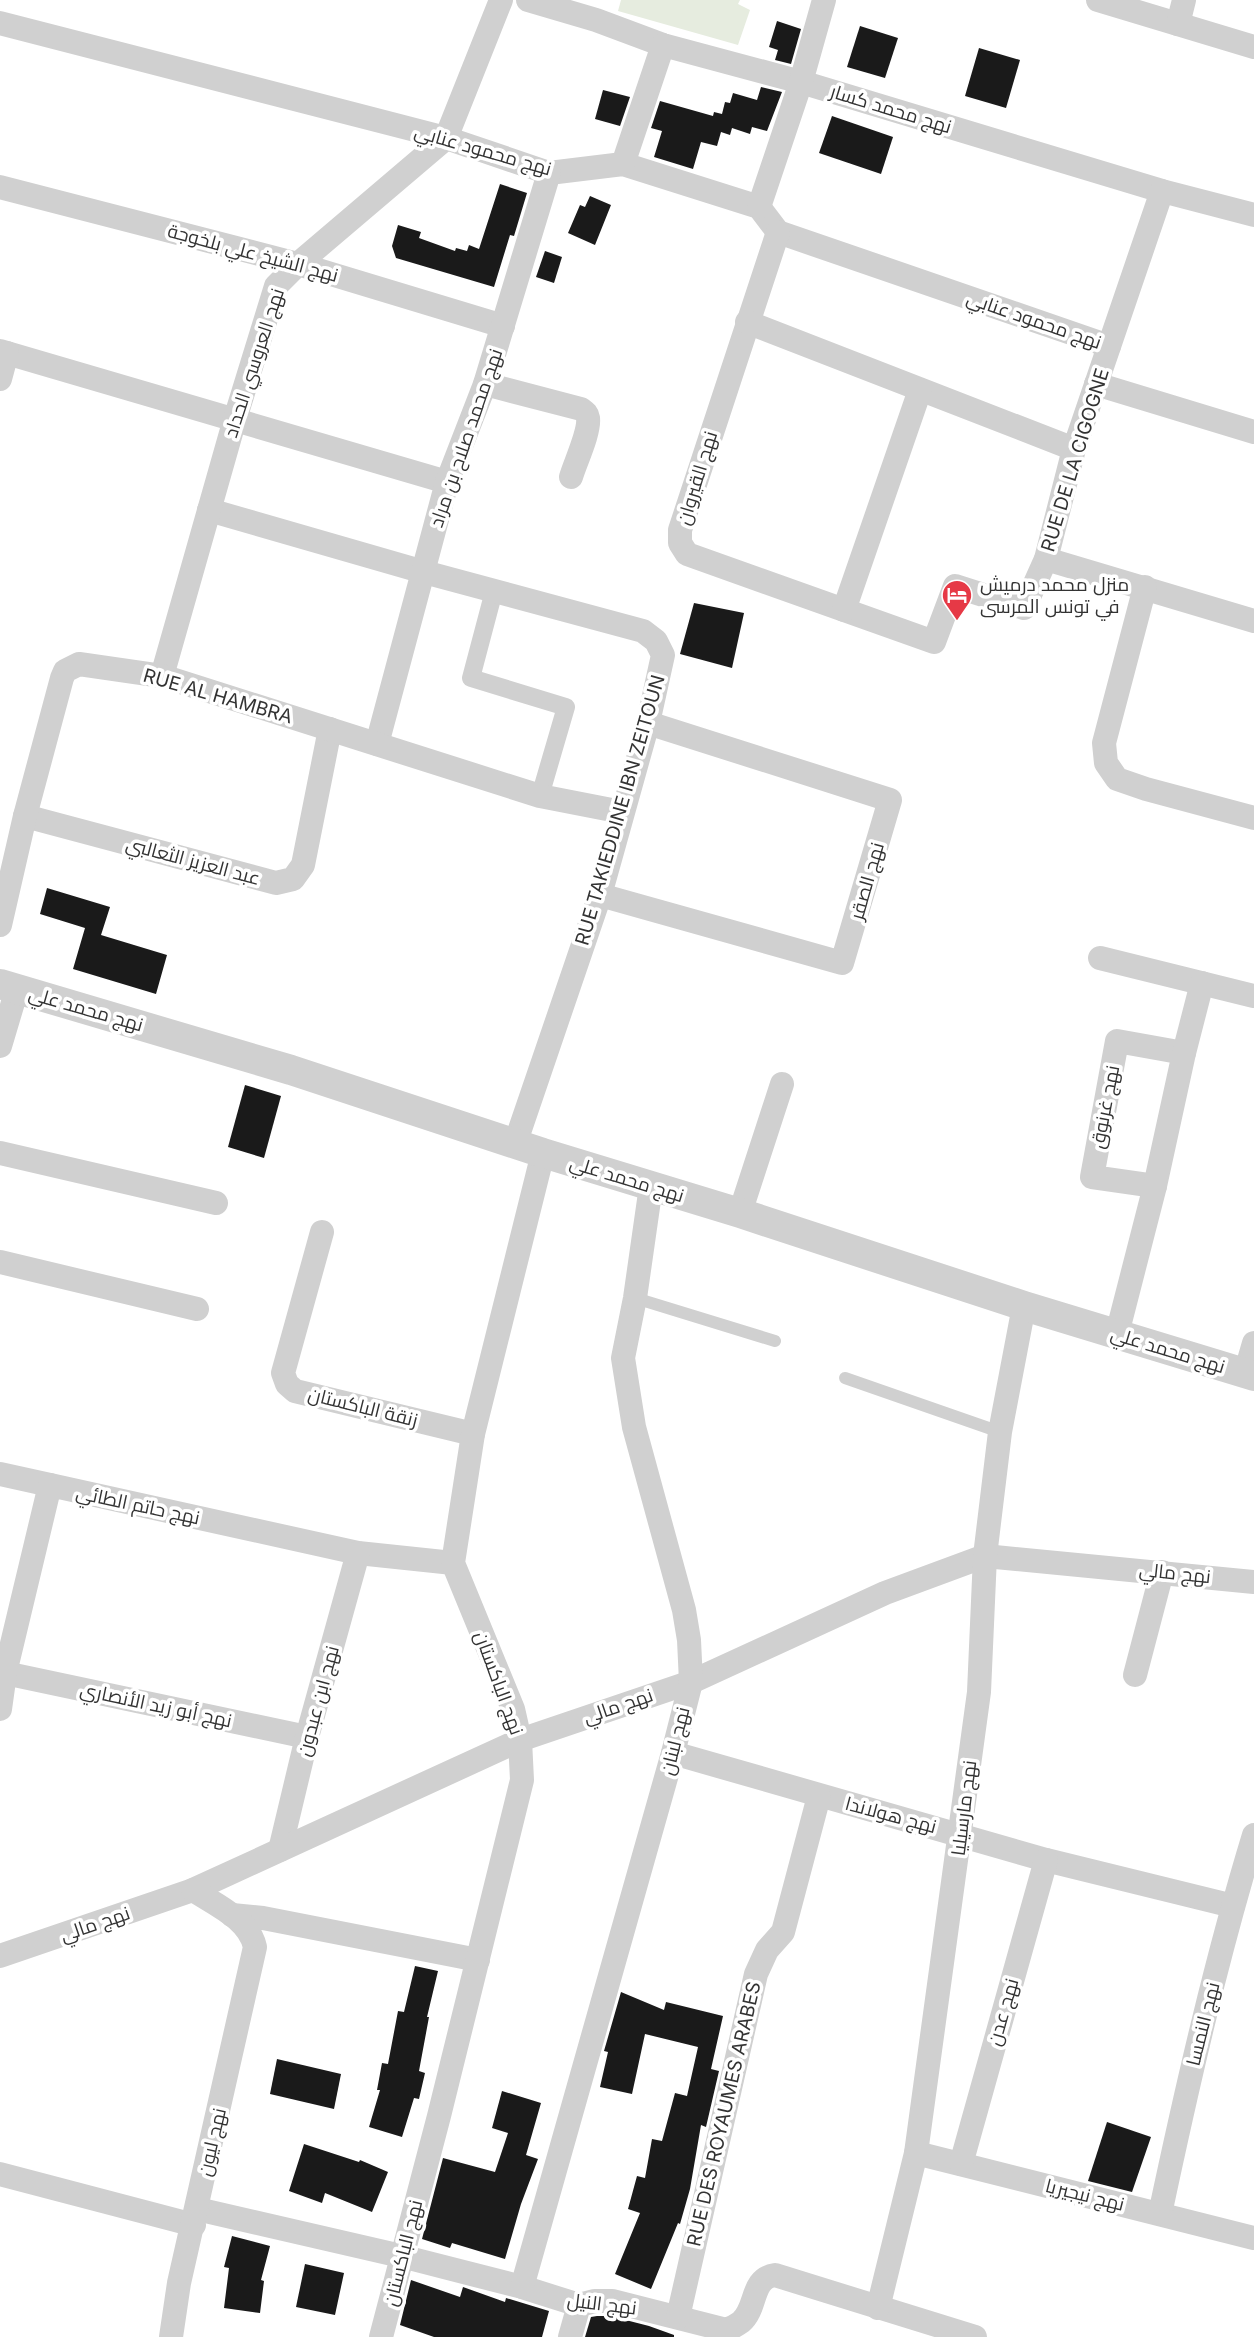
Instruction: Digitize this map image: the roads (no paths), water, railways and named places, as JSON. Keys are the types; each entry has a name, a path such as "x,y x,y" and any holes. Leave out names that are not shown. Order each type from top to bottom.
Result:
{"street":[{"name":"نهج العروسي الحداد","path":"162,676 234,419 276,286 298,264 446,138 500,0"},
{"name":"نهج محمد كسار","path":"528,0 599,10 663,45 801,82 1162,191 1254,215"},
{"path":"778,232 759,207 801,82 824,0"},
{"path":"1098,0 1254,47"},
{"path":"1178,24 1184,0"},
{"name":"نهج محمود عنابي","path":"0,23 446,138 549,173 623,164 759,207"},
{"path":"623,164 663,45"},
{"name":"نهج محمد صلاح بن مراد","path":"377,744 447,482 485,384 549,173"},
{"name":"نهج الشيخ علي بلخوجة","path":"0,187 298,264 503,326"},
{"name":"RUE DE LA CIGOGNE","path":"1024,608 1046,559 1074,449 1162,191"},
{"name":"نهج محمود عنابي","path":"778,232 1110,345"},
{"name":"نهج القيروان","path":"778,232 680,530 680,543 687,554 934,642 955,586 1024,608"},
{"path":"747,323 1074,449"},
{"path":"0,379 3,352 447,482"},
{"path":"485,384 581,409 586,413 587,428 571,477"},
{"path":"1096,384 1254,432"},
{"path":"844,610 920,390"},
{"name":"RUE TAKIEDDINE IBN ZEITOUN","path":"209,510 643,631 656,641 663,654 648,723 600,895 514,1144"},
{"path":"1046,559 1254,621"},
{"path":"1145,587 1104,743 1106,763 1117,779 1254,818"},
{"path":"494,591 471,678 566,707 540,796"},
{"name":"RUE AL HAMBRA","path":"0,925 25,816 65,671 79,664 162,676 540,796 622,812"},
{"name":"نهج الصقر","path":"600,895 842,963 890,800 648,723"},
{"name":"عبد العزيز الثعالبي","path":"25,816 276,883 293,878 303,865 330,729"},
{"path":"1101,958 1254,996"},
{"path":"1117,1334 1202,983"},
{"path":"0,1046 8,986"},
{"name":"نهج محمد علي","path":"8,986 291,1070 514,1144 1250,1375"},
{"name":"نهج غرنوق","path":"1155,1186 1091,1177 1117,1041 1184,1053"},
{"path":"740,1213 782,1084"},
{"path":"0,1153 216,1203"},
{"path":"453,1563 473,1434 543,1153"},
{"name":"نهج لبنان","path":"522,2287 691,1682 684,1610 634,1427 623,1358 635,1298 651,1186"},
{"name":"زنقة الباكستان","path":"322,1232 283,1373 287,1384 295,1391 473,1434"},
{"path":"0,1262 197,1310"},
{"name":"نهج مارسيليا","path":"878,2308 916,2153 979,1692 985,1556 1000,1433 1024,1306"},
{"path":"1250,1375 1254,1343"},
{"path":"0,1474 50,1485"},
{"name":"نهج حاتم الطائي","path":"0,1709 3,1672 50,1485 358,1553 453,1563"},
{"name":"نهج ابن عبدون","path":"280,1850 307,1737 358,1553"},
{"name":"نهج مالي","path":"0,1956 193,1890 520,1740 691,1682 885,1592 985,1556 1254,1582"},
{"name":"نهج الباكستان","path":"381,2337 522,1780 520,1740 513,1709 453,1563"},
{"path":"1135,1675 1162,1572"},
{"name":"نهج أبو زيد الأنصاري","path":"3,1672 307,1737"},
{"name":"نهج هولاندا","path":"673,1753 1046,1860 1233,1906"},
{"name":"RUE DES ROYAUMES ARABES","path":"678,2317 756,1973 767,1950 783,1932 819,1796"},
{"name":"نهج النمسا","path":"1160,2214 1192,2062 1254,1835"},
{"name":"نهج عدن","path":"961,2164 1046,1860"},
{"path":"193,1890 232,1915 263,1918 478,1959"},
{"name":"نهج ليون","path":"171,2337 179,2283 256,1947 248,1930 232,1915"},
{"name":"نهج نيجيريا","path":"916,2153 1254,2238"},
{"name":"نهج النيل","path":"0,2174 195,2217 401,2256 522,2287 579,2305 612,2301 732,2334 751,2306 759,2283 766,2277 775,2275 975,2337"},
{"path":"570,2337 579,2305"}],"lane":[{"path":"635,1298 775,1341"},
{"path":"845,1378 1000,1433"}],"place":[{"name":"منزل محمد درميش في تونس المرسى","path":"957,622"}]}
